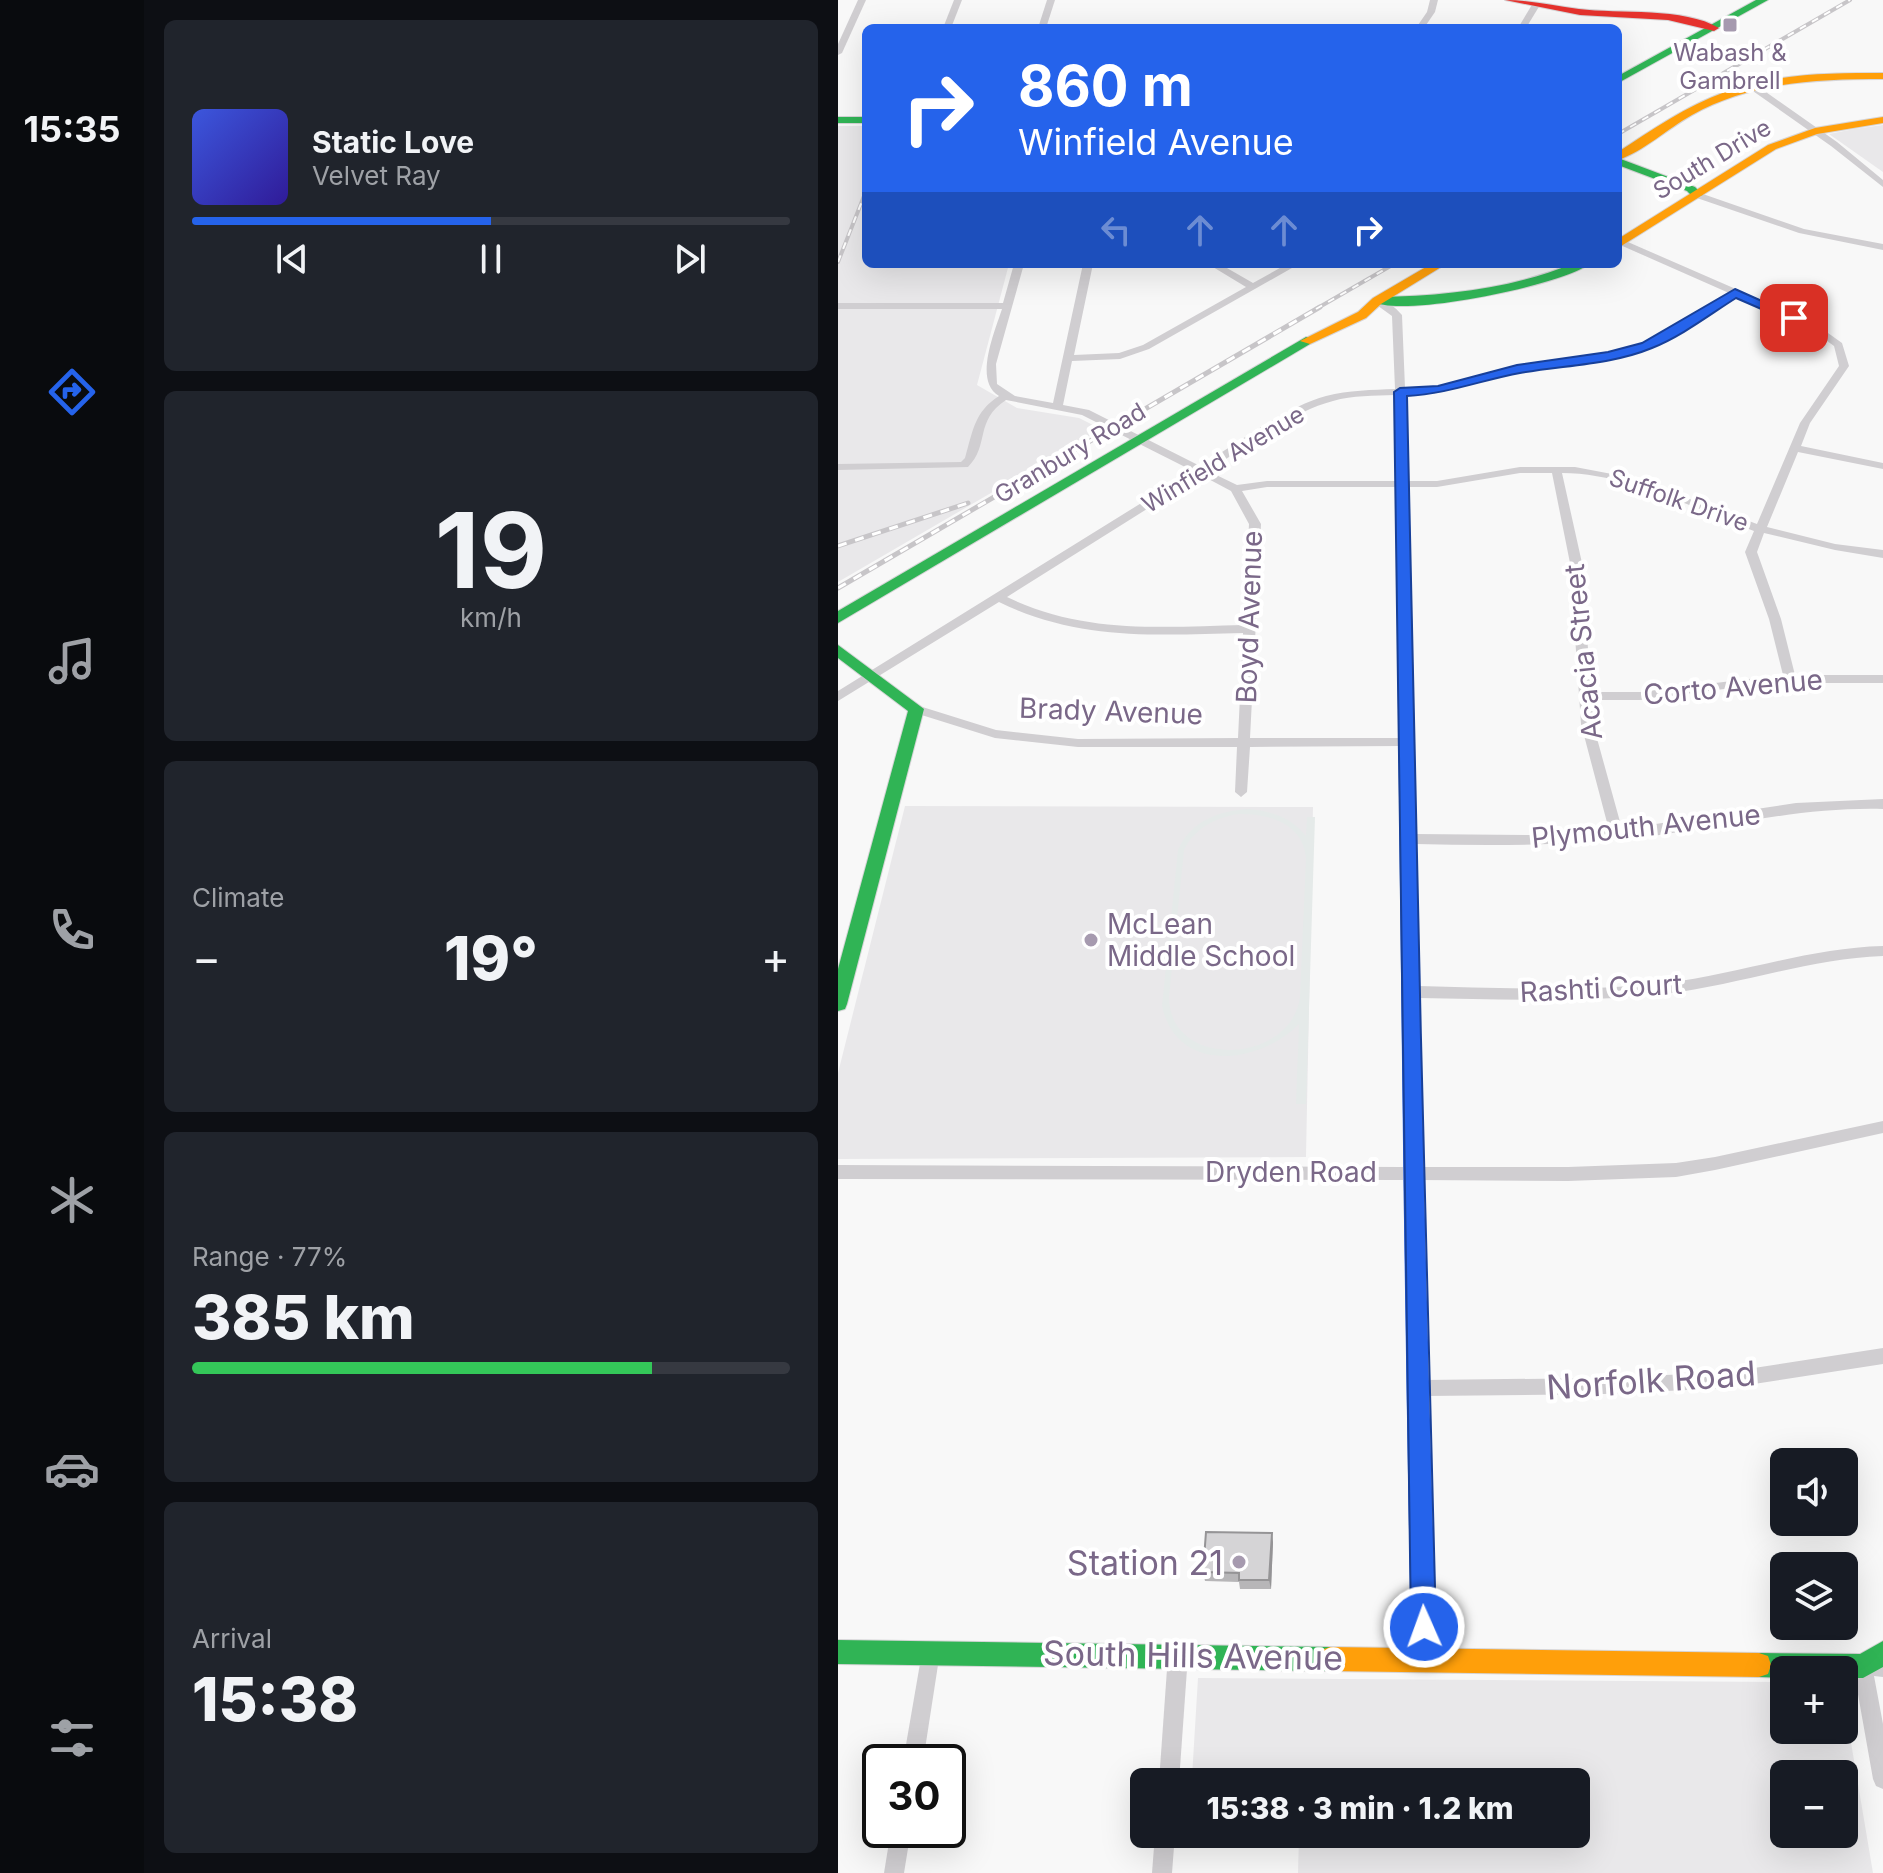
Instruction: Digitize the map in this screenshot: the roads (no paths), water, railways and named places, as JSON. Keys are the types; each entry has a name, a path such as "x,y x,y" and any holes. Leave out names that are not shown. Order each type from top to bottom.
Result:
{"street":[{"path":"838,53 862,0"},
{"path":"949,24 958,0"},
{"path":"1043,24 1051,0"},
{"path":"1423,24 1434,0"},
{"path":"1510,0 1580,12 1668,17 1714,28"},
{"path":"1622,75 1763,0"},
{"path":"1524,24 1536,5"},
{"path":"1622,156 1696,109 1753,87 1797,78 1883,76"},
{"path":"1753,87 1883,184"},
{"path":"838,120 862,120"},
{"name":"South Drive","path":"1622,241 1772,147 1815,131 1883,120"},
{"path":"1622,161 1697,195 1802,231 1883,247"},
{"path":"1622,168 1671,184 1723,176"},
{"path":"1671,184 1671,210"},
{"path":"1622,244 1811,325 1839,345 1844,366 1805,423 1751,552 1775,619 1790,678"},
{"path":"1018,268 990,375 992,384 1005,396 1085,412 1199,472"},
{"path":"1058,405 1087,268"},
{"path":"1220,268 1252,287"},
{"path":"1068,358 1129,354 1171,335 1287,268"},
{"name":"Granbury Road","path":"838,618 1327,329 1372,309 1377,301 1433,268"},
{"path":"1377,301 1515,289 1572,268"},
{"path":"1405,284 1409,292 1423,299"},
{"name":"Winfield Avenue","path":"838,697 1282,420 1326,399 1349,394 1438,390 1517,369 1608,356 1647,346 1682,328 1735,293"},
{"path":"1377,301 1397,315 1400,392 1412,992 1411,1171 1424,1657"},
{"path":"838,306 1008,306"},
{"path":"838,467 964,465 970,459 988,407 1005,396"},
{"path":"1793,448 1883,466"},
{"name":"Acacia Street","path":"1556,469 1576,563 1584,696 1593,753 1617,834"},
{"name":"Suffolk Drive","path":"1235,489 1267,484 1437,484 1520,470 1601,473 1629,480 1760,529 1813,543 1883,554"},
{"name":"Boyd Avenue","path":"1199,472 1235,489 1255,524 1241,792"},
{"path":"999,597 1039,618 1112,630 1248,629"},
{"name":"Brady Avenue","path":"838,650 916,709 974,729 1021,739 1078,743 1406,742"},
{"name":"Corto Avenue","path":"1584,696 1640,696 1790,678 1883,679"},
{"path":"838,1004 916,709"},
{"name":"Plymouth Avenue","path":"1408,839 1511,840 1617,834 1803,806 1883,804"},
{"name":"Rashti Court","path":"1412,992 1632,992 1692,984 1814,956 1883,951"},
{"name":"Dryden Road","path":"838,1172 1411,1171 1568,1174 1689,1169 1767,1153 1835,1134 1883,1127"},
{"name":"Norfolk Road","path":"1417,1388 1604,1386 1728,1380 1883,1356"},
{"name":"South Hills Avenue","path":"838,1652 1424,1657 1873,1666"},
{"path":"916,1744 931,1652"},
{"path":"1883,1653 1873,1666 1883,1779"},
{"path":"1170,1768 1178,1655"},
{"path":"894,1873 898,1848"},
{"path":"1162,1873 1164,1848"}],"railway":[{"path":"1622,132 1850,0"},
{"path":"838,262 862,201"},
{"path":"1316,309 1387,268"},
{"path":"838,588 1320,307"},
{"path":"838,546 968,503"}],"place":[{"name":"Wabash & Gambrell","path":"1730,25"},
{"name":"McLean Middle School","path":"1091,940"},
{"name":"Station 21","path":"1239,1562"}]}
